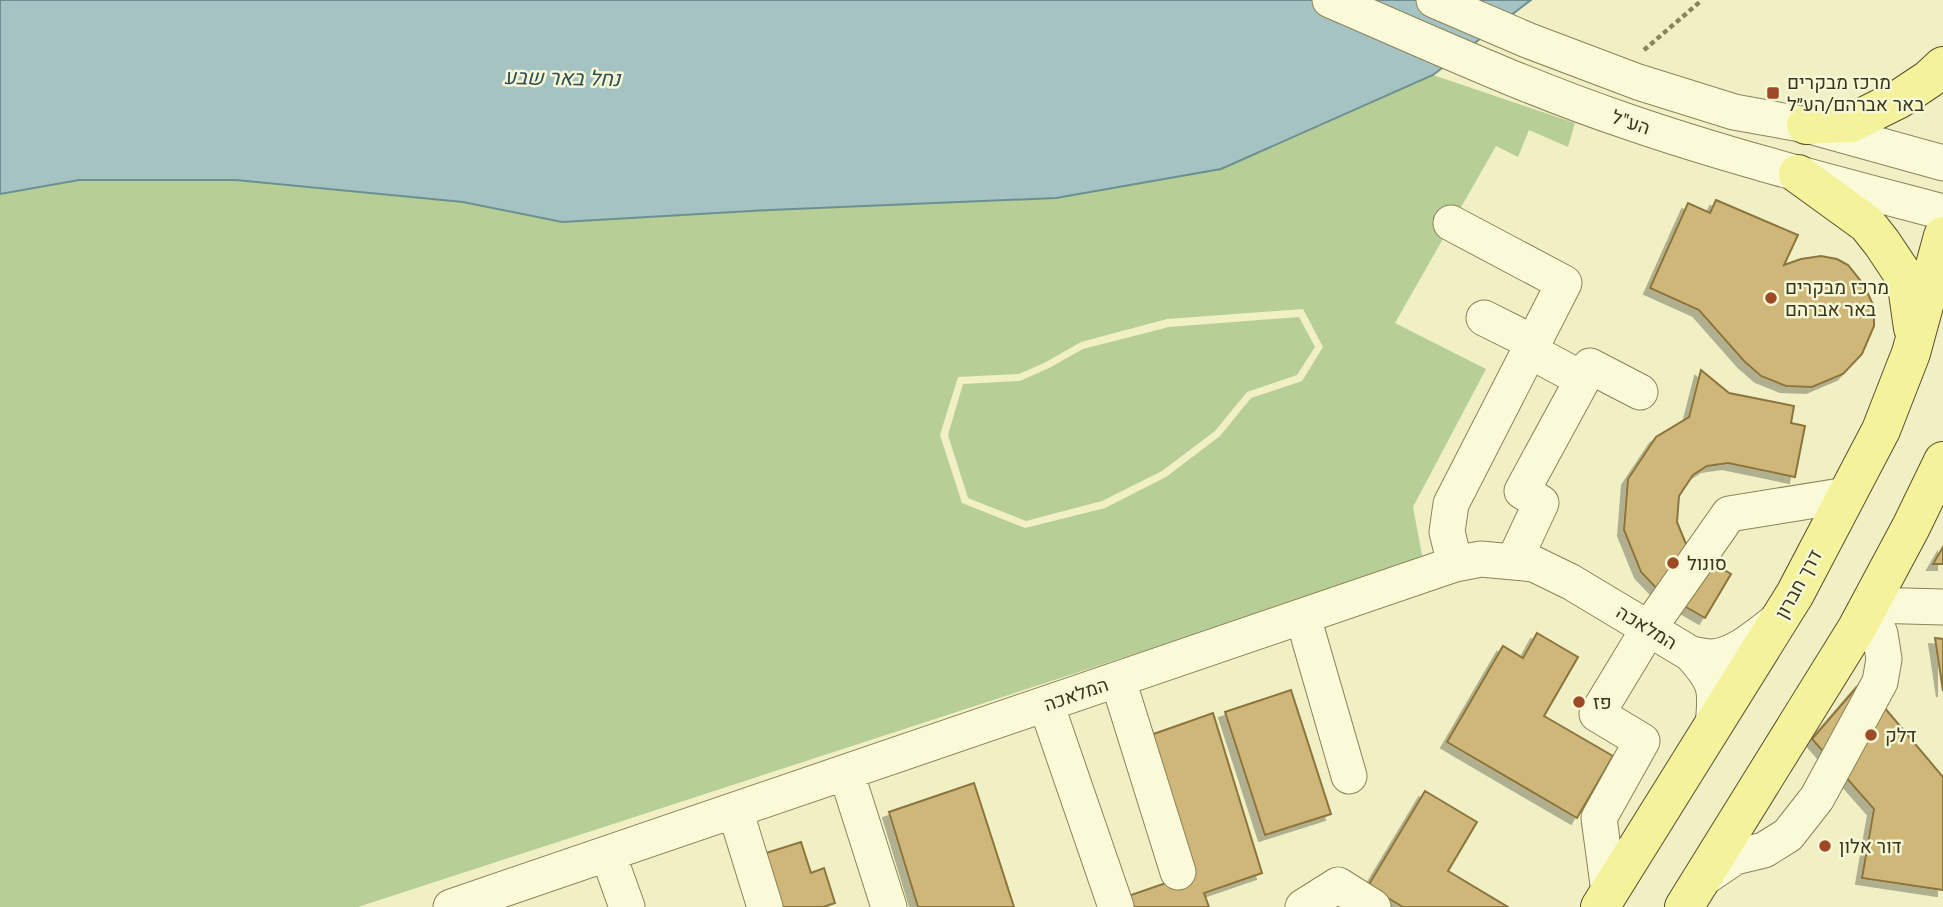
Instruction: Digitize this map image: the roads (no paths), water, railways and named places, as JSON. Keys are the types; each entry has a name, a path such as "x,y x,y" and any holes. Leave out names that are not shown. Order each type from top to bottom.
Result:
{"main road":[{"path":"1806,125 1851,123 1899,99 1943,66"},
{"path":"1798,174 1867,225 1882,243 1906,279 1915,337"},
{"name":"דרך חברון","path":"1604,900 1795,594 1881,430 1911,353 1943,236"},
{"path":"1693,894 1869,605 1943,461"}],"street":[{"name":"הע\"ל","path":"1330,0 1511,78 1625,121 1798,174 1943,212"},
{"name":"הע\"ל","path":"1434,0 1616,74 1734,112 1806,125 1943,163"},
{"path":"1451,223 1564,283 1451,504 1447,532 1455,564"},
{"path":"1484,318 1582,379"},
{"path":"1514,561 1541,503 1522,491 1590,366 1640,392"},
{"path":"1604,900 1600,818 1642,741 1597,713 1649,628 1729,514 1847,495"},
{"name":"המלאכה","path":"451,907 1455,564 1481,559 1534,564 1571,582 1691,654 1704,668 1714,688 1716,696 1713,725"},
{"path":"1693,894 1735,857 1764,850 1788,835 1817,798 1880,682 1884,659 1880,634 1869,605 1943,607"},
{"path":"1303,617 1349,776"},
{"name":"המלאכה","path":"1691,654 1712,657 1726,654 1778,621"},
{"path":"1118,680 1178,872"},
{"path":"1046,704 1116,907"},
{"path":"846,772 889,907"},
{"path":"735,810 765,907"},
{"path":"608,854 627,907"},
{"path":"1303,907 1338,885 1373,907"}],"water":[{"name":"נחל באר שבע","path":"0,0 1531,0 1433,75 1221,169 1056,198 562,222 463,202 236,180 79,180 0,194"}],"place":[{"name":"מרכז מבקרים באר אברהם/הע״ל","path":"1773,93"},
{"name":"מרכז מבקרים באר אברהם","path":"1771,298"},
{"name":"סונול","path":"1673,563"},
{"name":"פז","path":"1579,702"},
{"name":"דלק","path":"1871,735"},
{"name":"דור אלון","path":"1825,846"}]}
